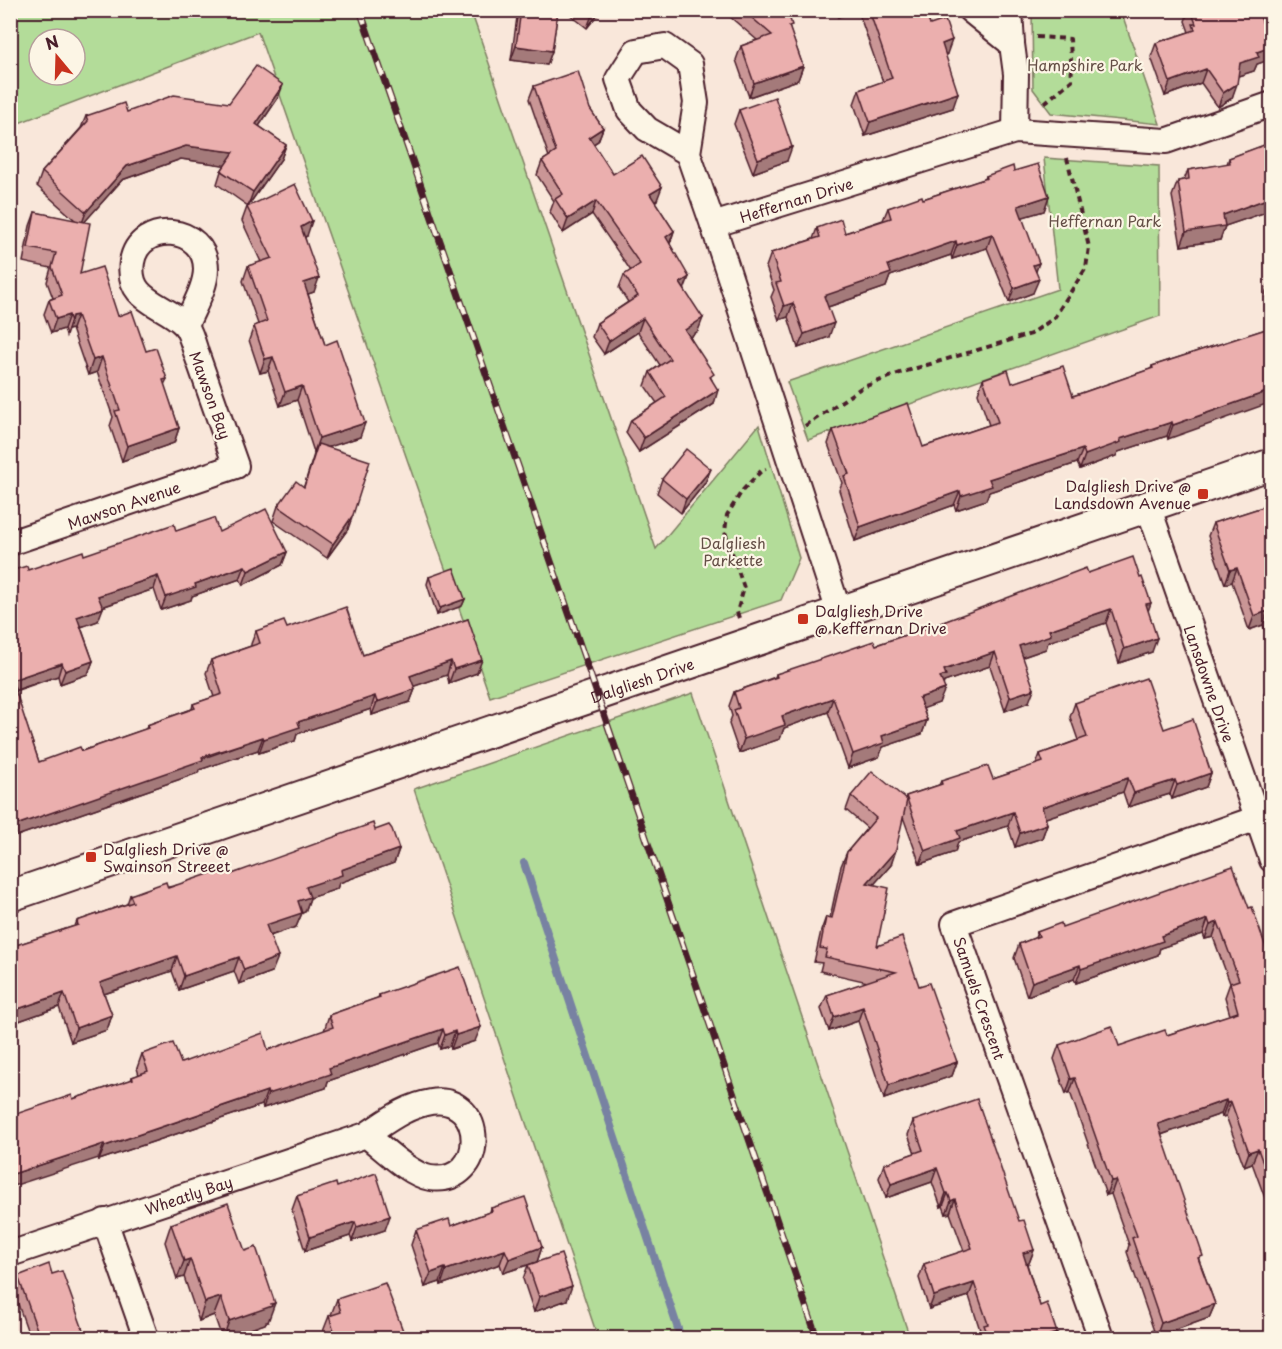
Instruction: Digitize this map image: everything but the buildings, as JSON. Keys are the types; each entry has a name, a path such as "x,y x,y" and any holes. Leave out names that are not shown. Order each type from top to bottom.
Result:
{"street":[{"path":"970,10 1011,40"},
{"path":"1010,10 1011,40 1016,74 1015,131"},
{"name":"Heffernan Drive","path":"713,225 1015,131 1166,141 1272,105"},
{"path":"688,153 839,612"},
{"name":"Mawson Bay","path":"186,325 236,466"},
{"name":"Dalgliesh Drive","path":"10,896 1272,464"},
{"name":"Mawson Avenue","path":"10,543 236,466"},
{"name":"Lansdowne Drive","path":"1148,506 1264,816 1272,860"},
{"name":"Samuels Crescent","path":"1101,1338 954,924 1264,816"},
{"name":"Wheatly Bay","path":"10,1254 366,1135"},
{"path":"105,1221 146,1338"}],"path":[{"path":"1011,40 1070,39 1072,80 1015,131"},
{"path":"748,642 737,612 744,588 725,532 727,515 742,491 786,448 797,431 861,388 900,373 1031,334 1054,318 1086,268 1089,247 1062,134"}],"green space":[{"name":"Dalgliesh Parkette","path":"11,11 471,11 656,549 759,425 799,558 781,600 490,697 258,32 11,126"},
{"name":"Hampshire Park","path":"1032,11 1121,11 1160,124 1051,113 1033,89"},
{"name":"Heffernan Park","path":"1044,158 1159,166 1160,316 808,440 787,382 1058,289"},
{"path":"693,693 910,1338 598,1338 414,789"}],"waterway":[{"path":"524,863 681,1338"}],"railway":[{"path":"360,10 817,1338"}],"place":[{"name":"Dalgliesh Drive @ Landsdown Avenue","path":"1203,494"},
{"name":"Dalgliesh Drive @ Keffernan Drive","path":"803,619"},
{"name":"Dalgliesh Drive @ Swainson Streeet","path":"91,857"}]}
